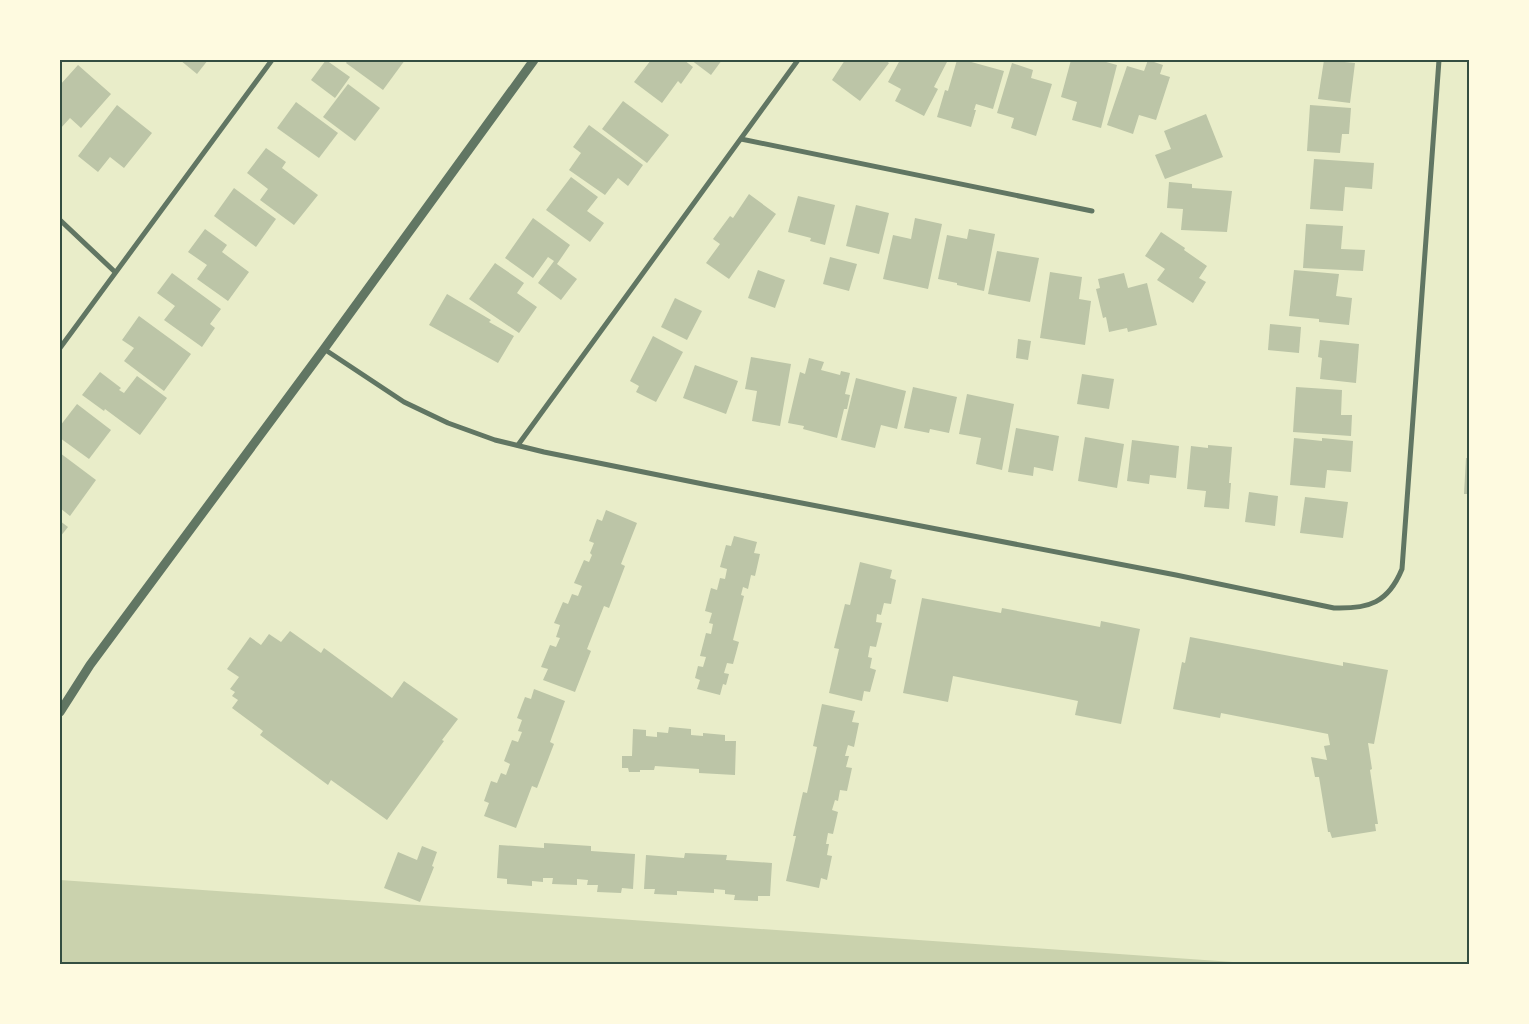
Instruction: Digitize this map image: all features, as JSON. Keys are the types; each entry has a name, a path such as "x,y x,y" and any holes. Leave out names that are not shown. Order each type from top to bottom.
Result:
{"street":[{"path":"60,348 272,60"},
{"path":"60,712 90,664 324,349 534,60"},
{"path":"518,445 798,60"},
{"path":"324,349 404,402 426,413 472,432 544,452 1176,575 1334,608 1358,607 1379,600 1388,594 1402,569 1439,60"},
{"path":"741,140 1092,211"},
{"path":"60,220 115,272"}],"green space":[{"path":"60,880 1261,964 60,964"}],"building":[{"path":"180,60 208,60 197,74"},
{"path":"326,60 350,77 335,98 311,80"},
{"path":"348,60 405,60 383,90 346,63"},
{"path":"651,60 684,60 693,67 681,84 678,81 662,103 634,82"},
{"path":"691,60 722,60 711,75"},
{"path":"845,60 885,60 889,63 860,101 832,80"},
{"path":"900,60 948,60 934,87 938,89 924,116 895,101 901,89 888,82"},
{"path":"957,60 964,60 1004,71 993,109 976,104 971,127 937,117 945,90 948,91"},
{"path":"1071,60 1099,60 1117,65 1101,128 1072,120 1077,102 1061,97"},
{"path":"1148,60 1163,65 1160,74 1170,77 1156,120 1139,115 1133,134 1107,125 1127,66 1144,71"},
{"path":"1324,60 1355,63 1350,103 1318,99"},
{"path":"1012,63 1033,70 1031,78 1052,84 1036,136 1011,128 1014,118 997,113"},
{"path":"78,65 111,94 81,128 70,118 60,129 60,85"},
{"path":"348,84 380,108 355,141 323,117"},
{"path":"623,101 669,135 647,163 602,129"},
{"path":"296,102 338,133 319,158 277,128"},
{"path":"117,105 152,133 124,168 110,157 98,172 78,156"},
{"path":"1310,105 1351,108 1349,134 1342,134 1340,153 1307,151"},
{"path":"1206,114 1223,157 1165,179 1155,155 1171,149 1164,131"},
{"path":"589,125 643,165 628,186 618,178 605,195 569,170 581,153 573,147"},
{"path":"266,148 286,162 282,168 318,195 294,225 260,200 268,189 247,173"},
{"path":"1314,159 1374,163 1372,189 1345,187 1343,211 1310,209"},
{"path":"571,177 598,197 587,211 604,223 590,242 546,210"},
{"path":"1169,182 1192,184 1192,188 1232,191 1227,232 1181,230 1183,209 1167,208"},
{"path":"234,188 276,219 256,247 214,216"},
{"path":"749,194 776,214 729,279 706,263 720,244 713,239 730,216 733,218"},
{"path":"798,196 835,205 825,245 810,241 811,238 788,232"},
{"path":"856,205 889,213 879,254 846,246"},
{"path":"533,218 570,245 557,264 577,279 561,300 538,283 554,261 548,257 533,278 505,258"},
{"path":"915,218 942,224 928,289 883,279 893,235 911,239"},
{"path":"1306,224 1343,226 1341,249 1365,250 1363,271 1303,268"},
{"path":"205,229 227,245 222,252 249,272 228,301 197,279 207,265 188,252"},
{"path":"969,229 995,234 984,291 938,279 947,235 967,239"},
{"path":"1161,232 1207,266 1199,278 1206,282 1193,303 1157,280 1165,269 1145,256"},
{"path":"997,251 1039,258 1030,302 988,294"},
{"path":"830,257 857,264 849,291 823,284"},
{"path":"495,263 524,283 517,293 537,307 519,333 469,299"},
{"path":"758,270 785,280 775,308 748,298"},
{"path":"1294,270 1339,274 1336,296 1352,298 1349,325 1289,316"},
{"path":"1050,272 1082,277 1079,299 1091,301 1085,345 1040,338"},
{"path":"172,273 221,309 210,324 215,328 202,347 164,320 175,306 157,293"},
{"path":"1124,273 1128,288 1147,283 1157,325 1128,332 1127,328 1109,332 1106,317 1103,318 1096,289 1100,288 1098,279"},
{"path":"447,294 514,336 498,363 429,325"},
{"path":"675,298 702,311 687,340 661,327"},
{"path":"139,316 191,354 164,391 124,361 134,348 122,340"},
{"path":"1270,324 1301,327 1299,353 1268,350"},
{"path":"653,336 683,352 656,402 636,392 639,386 630,381"},
{"path":"1018,339 1031,341 1028,360 1016,358"},
{"path":"1320,340 1359,344 1356,383 1320,379 1322,358 1318,357"},
{"path":"751,357 791,364 780,426 752,421 757,391 745,389"},
{"path":"809,358 824,362 821,370 840,375 841,371 850,373 845,394 850,395 847,409 844,409 837,438 803,429 804,426 788,423 800,372 805,374"},
{"path":"695,365 738,381 726,414 683,398"},
{"path":"100,372 121,388 119,390 124,393 137,376 167,398 140,435 105,409 104,411 82,395"},
{"path":"1082,374 1114,379 1109,409 1077,404"},
{"path":"856,378 906,391 897,429 881,425 875,448 841,440"},
{"path":"913,387 957,397 949,433 930,429 929,433 904,428"},
{"path":"1296,387 1342,390 1341,415 1352,415 1351,436 1293,432"},
{"path":"967,394 1014,404 1002,470 976,464 981,438 959,434"},
{"path":"77,404 111,430 89,459 60,438 60,426"},
{"path":"1016,428 1059,436 1053,471 1034,467 1033,476 1008,472"},
{"path":"1085,437 1124,444 1117,488 1078,481"},
{"path":"1294,438 1322,441 1322,438 1353,441 1351,472 1327,470 1325,488 1290,485"},
{"path":"1132,440 1179,446 1176,478 1150,475 1149,484 1127,481"},
{"path":"1208,445 1232,447 1229,509 1204,507 1206,491 1187,489 1191,446 1208,448"},
{"path":"60,453 96,480 70,516 60,508"},
{"path":"1466,458 1469,458 1469,494 1464,494"},
{"path":"1249,492 1278,496 1275,526 1245,522"},
{"path":"1305,497 1348,502 1343,538 1300,533"},
{"path":"606,510 637,523 621,564 625,566 609,608 604,606 587,649 591,651 575,692 543,680 548,669 541,667 550,645 556,647 560,638 556,637 560,625 554,623 563,602 568,604 572,594 578,596 582,586 574,583 584,560 589,562 594,543 589,541 597,519 602,521"},
{"path":"60,521 68,527 60,537"},
{"path":"734,536 757,542 754,553 760,554 755,576 751,575 748,589 743,587 741,595 744,596 733,640 739,642 733,664 727,663 724,673 729,674 726,685 723,684 720,695 697,689 700,680 695,678 698,666 703,667 706,657 700,656 706,633 711,634 713,624 709,623 712,613 705,611 711,588 717,590 720,578 725,579 727,569 720,567 726,545 731,546"},
{"path":"860,562 892,570 890,578 896,580 891,604 884,603 881,615 877,614 876,622 882,623 876,647 870,646 868,657 872,658 870,668 876,670 870,692 864,691 862,701 829,693 839,649 834,648 845,604 850,605"},
{"path":"922,598 1001,613 1002,608 1100,627 1101,621 1140,629 1121,724 1075,715 1078,701 953,676 948,702 903,693"},
{"path":"290,631 321,653 324,648 392,698 404,681 458,719 387,820 331,780 328,785 260,735 263,731 232,708 238,700 232,696 235,692 230,689 239,677 227,669 250,637 261,645 269,634 281,642"},
{"path":"1190,637 1343,666 1343,662 1388,670 1374,744 1368,743 1378,824 1375,824 1376,831 1332,838 1330,832 1328,832 1319,777 1315,777 1311,757 1327,760 1324,746 1330,745 1328,734 1221,713 1220,718 1173,709 1182,662 1185,663"},
{"path":"534,689 565,701 550,742 554,744 537,788 532,786 516,828 484,816 489,803 484,801 491,781 497,783 501,773 506,775 510,764 504,761 512,740 518,742 522,732 518,731 522,720 517,718 525,697 531,699"},
{"path":"822,704 855,711 852,722 859,723 854,747 848,745 845,756 849,756 846,767 852,768 847,791 840,790 838,801 835,800 832,810 838,812 833,834 828,833 826,844 829,844 827,855 832,856 827,880 821,878 819,888 786,881 796,836 793,836 803,792 807,793 817,747 813,746"},
{"path":"669,727 691,729 691,735 703,736 703,733 725,735 725,741 736,741 735,775 699,773 699,769 655,766 654,770 640,770 640,772 629,772 628,768 622,768 622,756 632,756 633,729 646,730 646,736 657,737 657,732 668,733"},
{"path":"544,843 591,846 591,851 635,854 633,889 622,888 621,893 597,892 598,885 587,885 588,880 577,879 577,885 552,884 553,878 543,878 543,882 532,881 532,886 507,884 507,879 497,878 499,845 544,848"},
{"path":"422,846 437,852 432,866 434,867 420,902 384,888 398,852 417,860"},
{"path":"685,853 727,855 726,860 772,863 770,896 758,896 758,901 734,900 735,895 725,894 725,890 714,889 714,893 677,891 677,895 654,894 655,889 644,889 646,855 684,858"}]}
